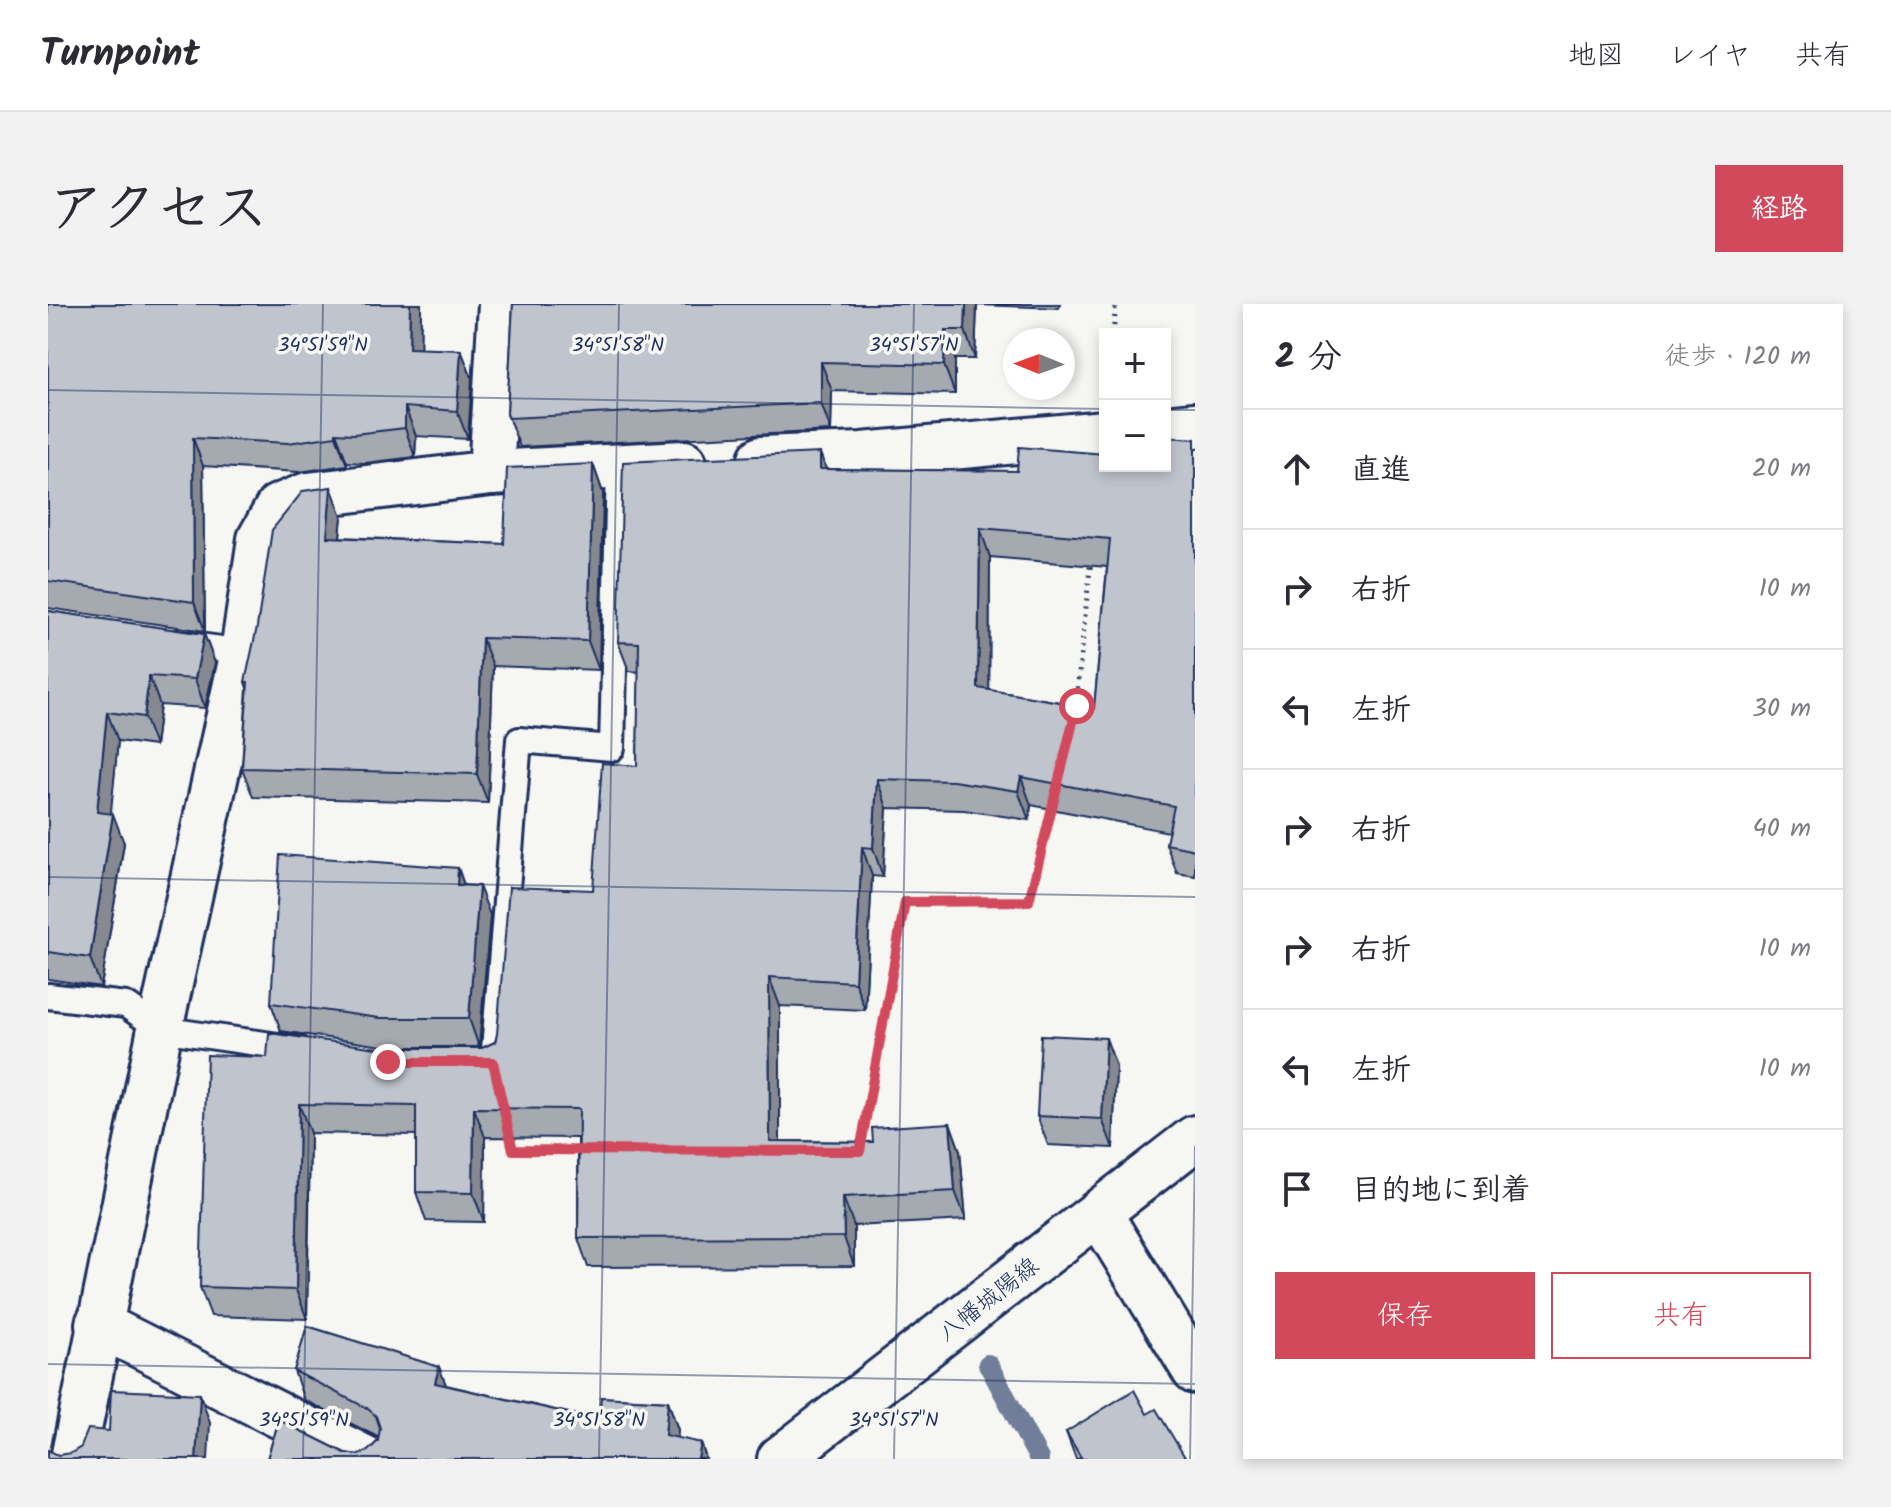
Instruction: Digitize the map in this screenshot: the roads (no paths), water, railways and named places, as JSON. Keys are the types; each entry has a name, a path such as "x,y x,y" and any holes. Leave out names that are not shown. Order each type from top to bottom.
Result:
{"street":[{"path":"491,473 501,304"},
{"path":"1171,427 1195,425"},
{"path":"73,1459 64,1412 98,1324 243,652 260,539 278,507 308,495 491,473 862,455 1099,434"},
{"name":"八幡城陽線","path":"780,1459 1195,1138"},
{"path":"1099,1213 1195,1371"},
{"path":"98,1324 366,1459"}],"lane":[{"path":"463,1062 493,1062 519,740 612,748 619,466"},
{"path":"153,639 243,652"},
{"path":"48,996 126,1005 160,1029 327,1053"}],"waterway":[{"path":"988,1364 1039,1459"}]}
